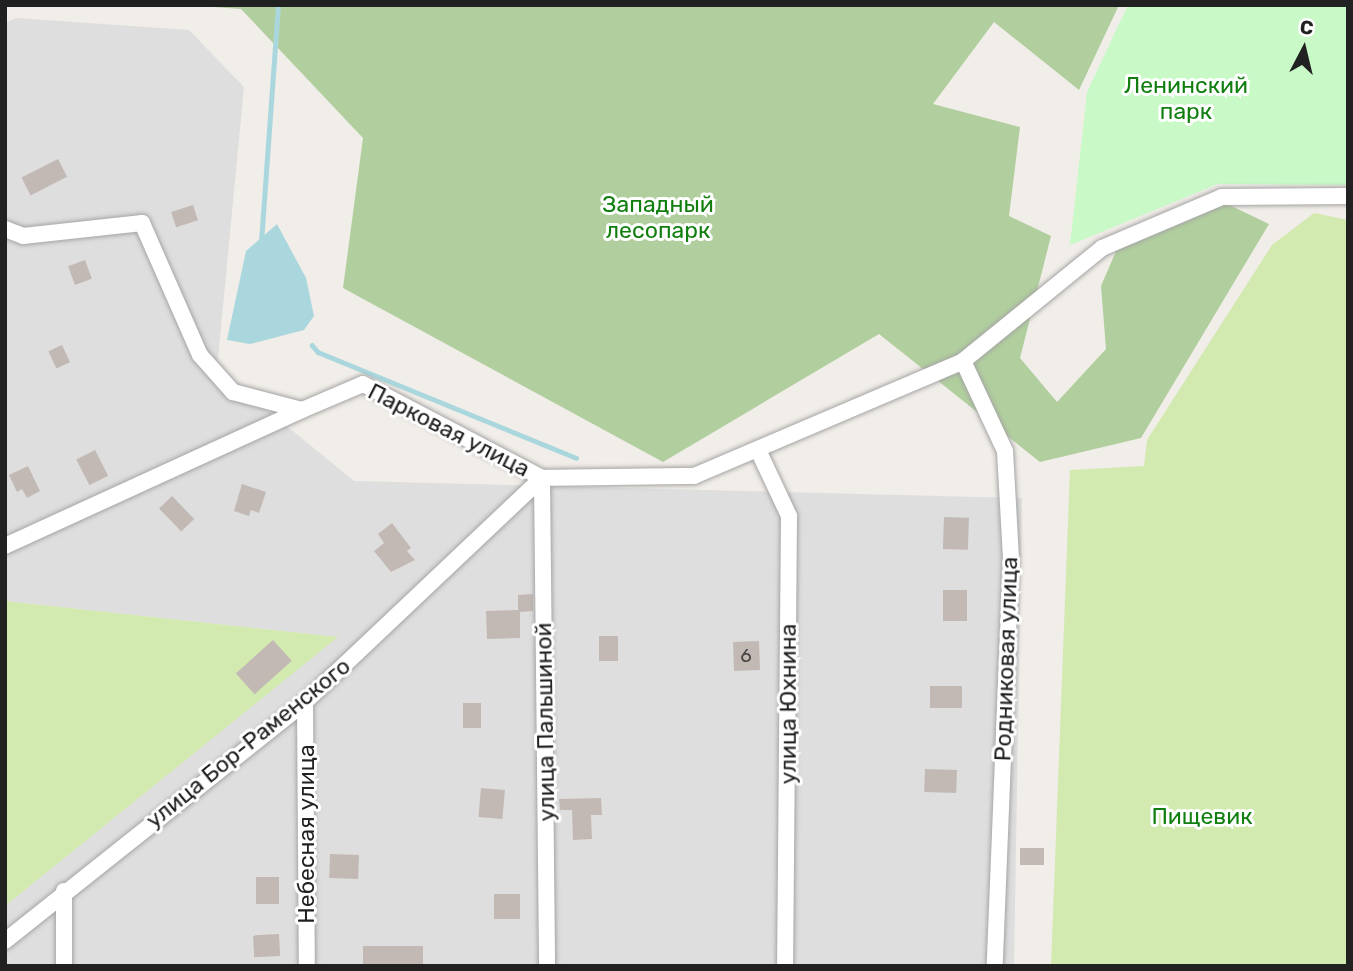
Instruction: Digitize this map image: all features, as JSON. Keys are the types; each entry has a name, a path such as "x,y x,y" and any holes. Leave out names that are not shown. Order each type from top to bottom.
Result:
{"street":[{"path":"542,478 694,476 964,361 1102,248 1222,197 1348,196"},
{"path":"5,229 23,236 142,223 200,355 233,392 302,410"},
{"name":"Родниковая улица","path":"964,361 1005,451 1011,559 995,966"},
{"name":"Парковая улица","path":"302,410 363,384 542,478"},
{"path":"5,546 302,410"},
{"name":"улица Юхнина","path":"758,450 789,516 785,966"},
{"name":"улица Бор-Раменского","path":"5,941 305,702 542,478"},
{"name":"улица Пальшиной","path":"542,478 547,966"},
{"name":"Небесная улица","path":"305,702 307,966"},
{"path":"64,966 65,891"}],"shaded area":[{"path":"16,18 189,30 244,87 217,369 354,481 1022,498 1014,966 5,966 5,906 337,637 5,601 5,23"}],"green space":[{"name":"Западный лесопарк","path":"186,5 1119,5 1079,90 994,22 933,104 1020,127 1009,216 1051,236 1020,358 1057,402 1106,349 1101,286 1117,249 1223,202 1269,224 1141,438 1040,462 879,334 663,462 343,288 363,138 241,9"},
{"name":"Ленинский парк","path":"1128,5 1348,5 1348,185 1218,184 1070,245 1087,92"},
{"name":"Пищевик","path":"1314,213 1348,220 1348,966 1051,966 1070,470 1144,466 1147,440 1272,245"},
{"path":"5,601 338,637 5,906"}],"water":[{"path":"277,224 306,278 314,316 304,330 250,344 227,340 246,251"}],"building":[{"path":"58,159 67,177 31,195 21,178"},
{"path":"193,205 198,220 176,227 171,212"},
{"path":"85,260 92,279 75,285 68,266"},
{"path":"62,345 70,362 56,369 48,351"},
{"path":"95,450 108,476 89,485 76,460"},
{"path":"28,466 40,491 27,498 22,489 17,492 9,475"},
{"path":"242,484 266,492 259,513 251,510 249,516 234,511"},
{"path":"172,496 194,519 181,532 159,509"},
{"path":"944,517 969,518 968,550 943,549"},
{"path":"392,523 411,548 407,551 415,560 391,572 374,551 384,543 378,534"},
{"path":"943,590 967,590 967,621 943,621"},
{"path":"533,594 533,611 520,612 520,638 487,639 486,611 518,610 518,595"},
{"path":"599,636 618,636 618,661 599,661"},
{"path":"273,640 292,661 255,694 236,673"},
{"path":"759,641 760,670 734,671 733,642"},
{"path":"930,686 962,686 962,708 930,708"},
{"path":"463,703 481,703 481,728 463,728"},
{"path":"925,769 957,770 956,793 924,792"},
{"path":"481,788 505,790 502,819 478,817"},
{"path":"601,798 602,815 591,815 592,839 573,840 572,810 560,810 559,799"},
{"path":"1020,848 1044,848 1044,865 1020,865"},
{"path":"330,854 359,855 358,879 329,878"},
{"path":"256,877 279,877 279,904 256,904"},
{"path":"494,894 520,894 520,919 494,919"},
{"path":"279,934 280,956 254,957 253,935"},
{"path":"363,946 423,946 423,966 363,966"}],"waterway":[{"path":"261,242 278,5"},
{"path":"312,345 318,352 576,458"}]}
